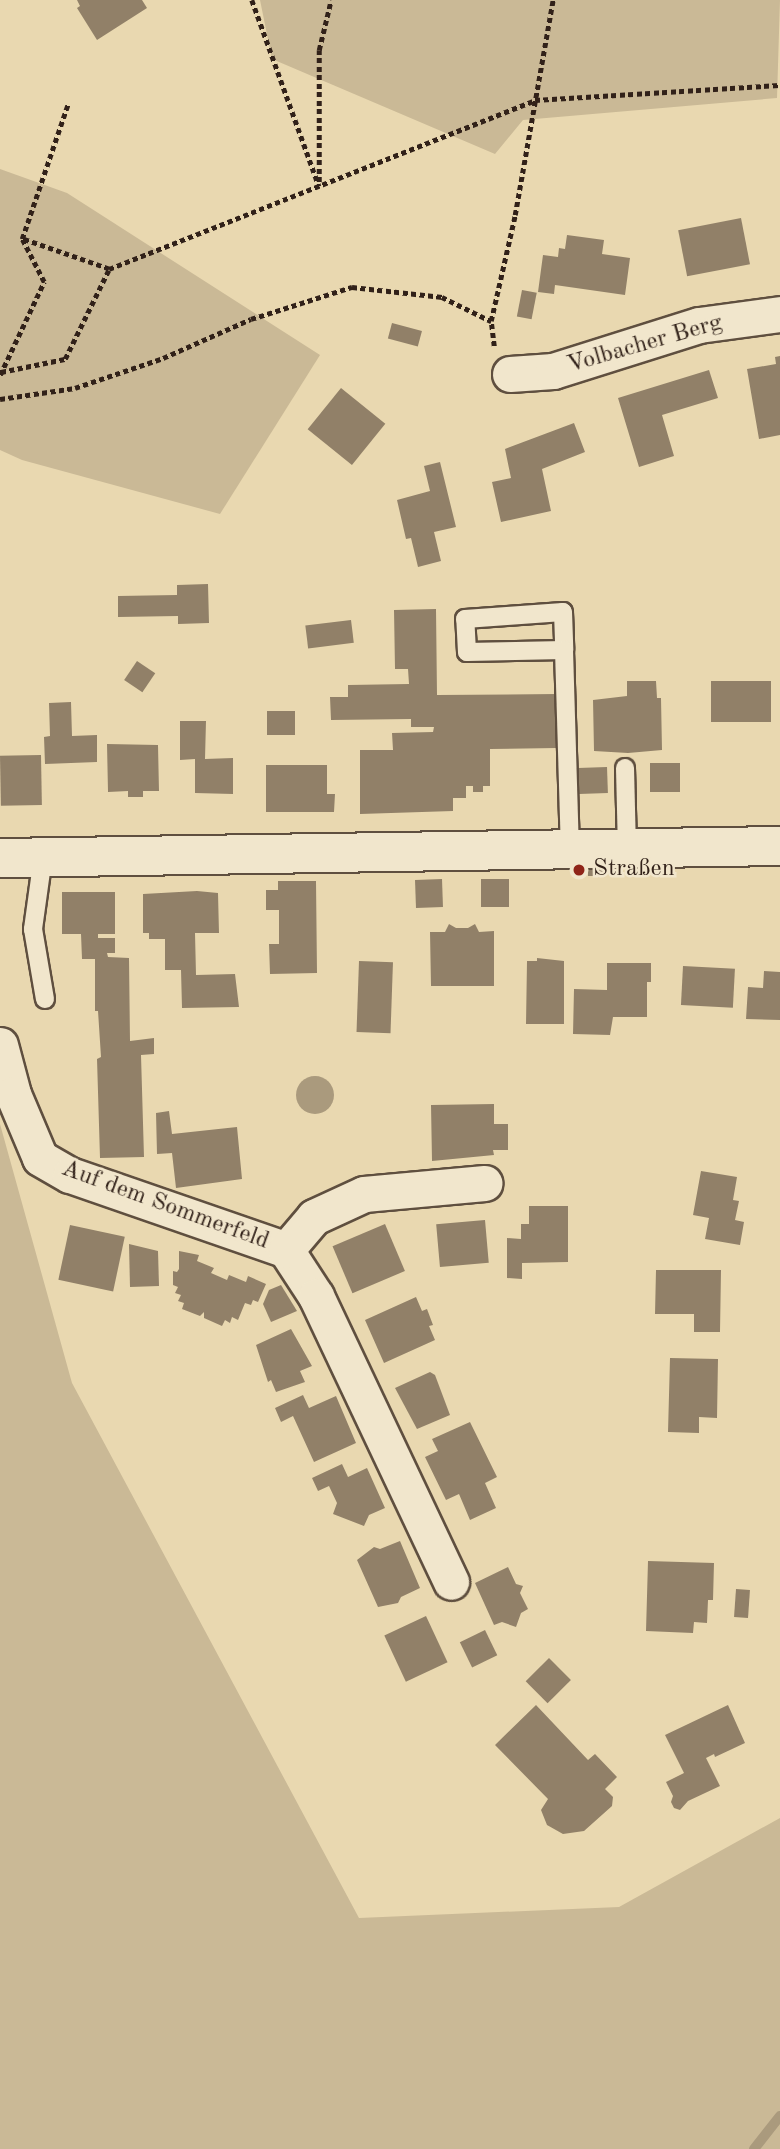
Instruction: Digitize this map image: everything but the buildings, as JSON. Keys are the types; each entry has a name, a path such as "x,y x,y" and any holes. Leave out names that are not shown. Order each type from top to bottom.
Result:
{"main road":[{"path":"0,858 780,846"}],"street":[{"name":"Volbacher Berg","path":"510,374 554,371 699,326 780,314"},
{"name":"Auf dem Sommerfeld","path":"0,1045 13,1094 40,1158 70,1175 286,1250 316,1296 452,1582"},
{"name":"Auf dem Sommerfeld","path":"286,1250 314,1217 364,1194 484,1182"}],"lane":[{"path":"564,650 467,652 466,618 563,612 570,849"},
{"path":"625,768 627,848"},
{"path":"43,857 33,929 45,999"}],"path":[{"path":"252,0 319,186"},
{"path":"319,186 319,50 331,0"},
{"path":"510,374 494,347 491,321 515,215 553,0"},
{"path":"22,239 109,269 535,100 780,85"},
{"path":"1,374 44,282 22,239 68,104"},
{"path":"1,374 65,359 109,269"},
{"path":"0,399 75,388 163,358 251,319 352,288 442,297 491,321"}],"shaded area":[{"path":"260,0 780,0 777,98 523,120 495,154 272,59"},
{"path":"0,169 67,193 320,355 220,514 22,460 0,450"},
{"path":"315,1076 328,1082 334,1095 328,1108 315,1114 302,1108 296,1095 302,1082"},
{"path":"0,1124 72,1383 359,1918 619,1907 780,1818 780,2149 0,2149"}],"waterway":[{"path":"754,2149 780,2116"}],"place":[{"name":"Straßen","path":"579,870"}]}
